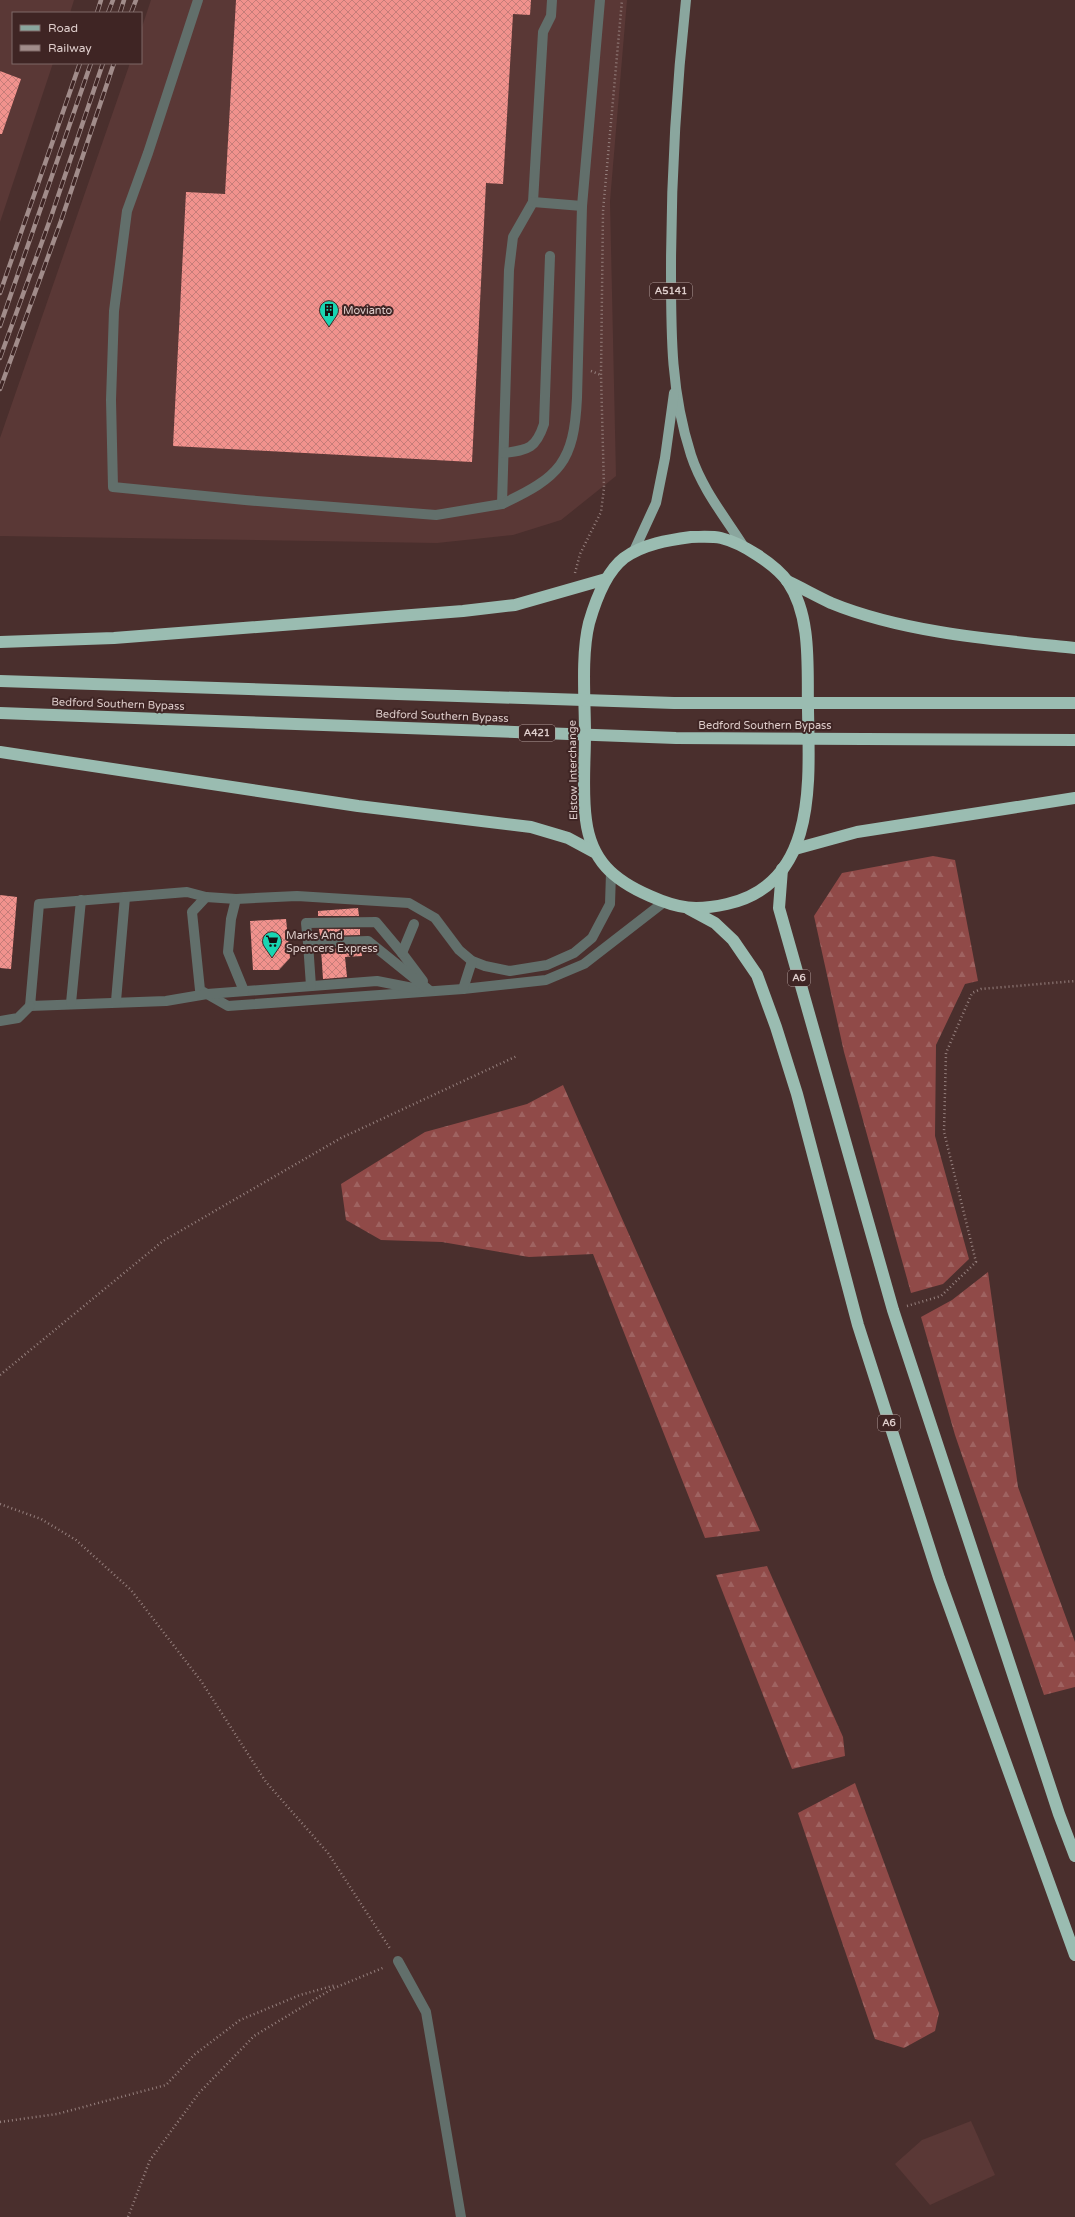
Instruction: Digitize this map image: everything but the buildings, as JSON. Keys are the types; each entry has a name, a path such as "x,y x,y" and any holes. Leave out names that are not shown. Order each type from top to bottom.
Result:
{"highway":[{"name":"Elstow Interchange","path":"691,537 720,537 744,547 769,564 787,581 801,610 806,644 808,676 809,782 805,816 795,849 782,869 764,887 740,901 689,909 664,902 636,890 610,873 594,852 586,819 585,665 589,624 606,580 624,558 634,553 660,542 691,537"},
{"path":"0,642 114,638 463,611 515,605 606,580"},
{"path":"787,581 832,603 876,617 930,630 1007,641 1075,648"},
{"name":"Bedford Southern Bypass","path":"0,681 674,703 1075,703"},
{"name":"Bedford Southern Bypass","path":"0,713 676,738 1075,740"},
{"path":"0,752 350,805 531,827 568,838 594,852"},
{"path":"795,849 857,832 1075,798"},
{"name":"A6","path":"782,869 779,908 893,1310 1059,1814 1075,1856"},
{"name":"A6","path":"689,909 715,923 733,940 757,975 776,1027 797,1094 858,1324 929,1548 1028,1828 1075,1955"}],"main road":[{"name":"A5141","path":"634,553 656,503 665,458 674,388 672,339 671,194 679,63 686,0"},
{"name":"A5141","path":"674,388 691,455 702,482 744,547"}],"street":[{"path":"198,0 148,153 126,211 114,311 111,400 113,487 245,500 436,515 502,504 531,490 558,469 572,447 576,423 582,206 600,0"},
{"path":"502,504 509,270 513,237 532,202 543,32 551,16 552,0"},
{"path":"532,202 582,206"},
{"path":"504,453 522,451 538,441 544,424 550,256"},
{"path":"0,1021 18,1018 30,1006 39,904 187,892 206,897 236,899 297,896 409,903 435,918 459,950 472,961 485,966 510,971 547,965 574,953 592,938 610,904 610,873"},
{"path":"116,1001 125,897"},
{"path":"206,897 192,912 200,990 228,1006 431,992 546,980 584,964 664,902"},
{"path":"236,899 231,919 228,952 244,991"},
{"path":"71,1004 81,900"},
{"path":"311,986 306,923 376,922 402,953 431,992"},
{"path":"402,953 414,924"},
{"path":"308,943 368,941 431,992"},
{"path":"463,989 472,961"},
{"path":"30,1006 116,1001 166,1001 208,994 377,981 431,992"},
{"path":"398,1961 426,2012 461,2217"}],"path":[{"path":"580,554 601,512 604,488 601,375 603,211 622,0"},
{"path":"893,1310 941,1296 976,1262 944,1132 946,1053 972,993 981,989 1075,981"},
{"path":"0,1375 163,1241 341,1138 516,1056"},
{"path":"0,1504 41,1520 76,1540 131,1590 201,1682 266,1782 328,1853 398,1961 332,1989 254,2036 199,2093 150,2160 128,2217"},
{"path":"0,2122 57,2114 166,2085 194,2055 240,2020 300,1995 346,1983"}],"shaded area":[{"path":"0,0 74,0 70,12 12,12 12,64 53,64 0,222"},
{"path":"151,0 627,0 610,201 616,476 561,520 513,535 437,543 0,536 0,438 130,64 142,64 142,27"},
{"path":"971,2121 995,2175 930,2205 895,2164 922,2140"}],"green space":[{"path":"933,856 955,860 978,981 965,984 936,1045 935,1136 969,1259 943,1284 911,1293 844,1052 814,916 842,873"},
{"path":"563,1085 760,1531 705,1538 593,1254 529,1257 442,1242 381,1240 346,1220 341,1184 425,1132 527,1104"},
{"path":"988,1272 1018,1487 1075,1642 1075,1687 1044,1695 955,1435 921,1317 952,1300"},
{"path":"767,1566 843,1737 845,1756 792,1769 716,1575"},
{"path":"855,1783 939,2013 935,2031 904,2048 875,2039 798,1813"}],"railway":[{"path":"97,12 101,0"},
{"path":"108,12 113,0"},
{"path":"120,12 124,0"},
{"path":"131,12 136,0"},
{"path":"0,293 80,64"},
{"path":"0,326 91,64"},
{"path":"0,358 51,217 103,64"},
{"path":"0,389 61,221 114,64"}],"place":[{"name":"Movianto","path":"329,327"},
{"name":"Marks And Spencers Express","path":"272,958"}]}
